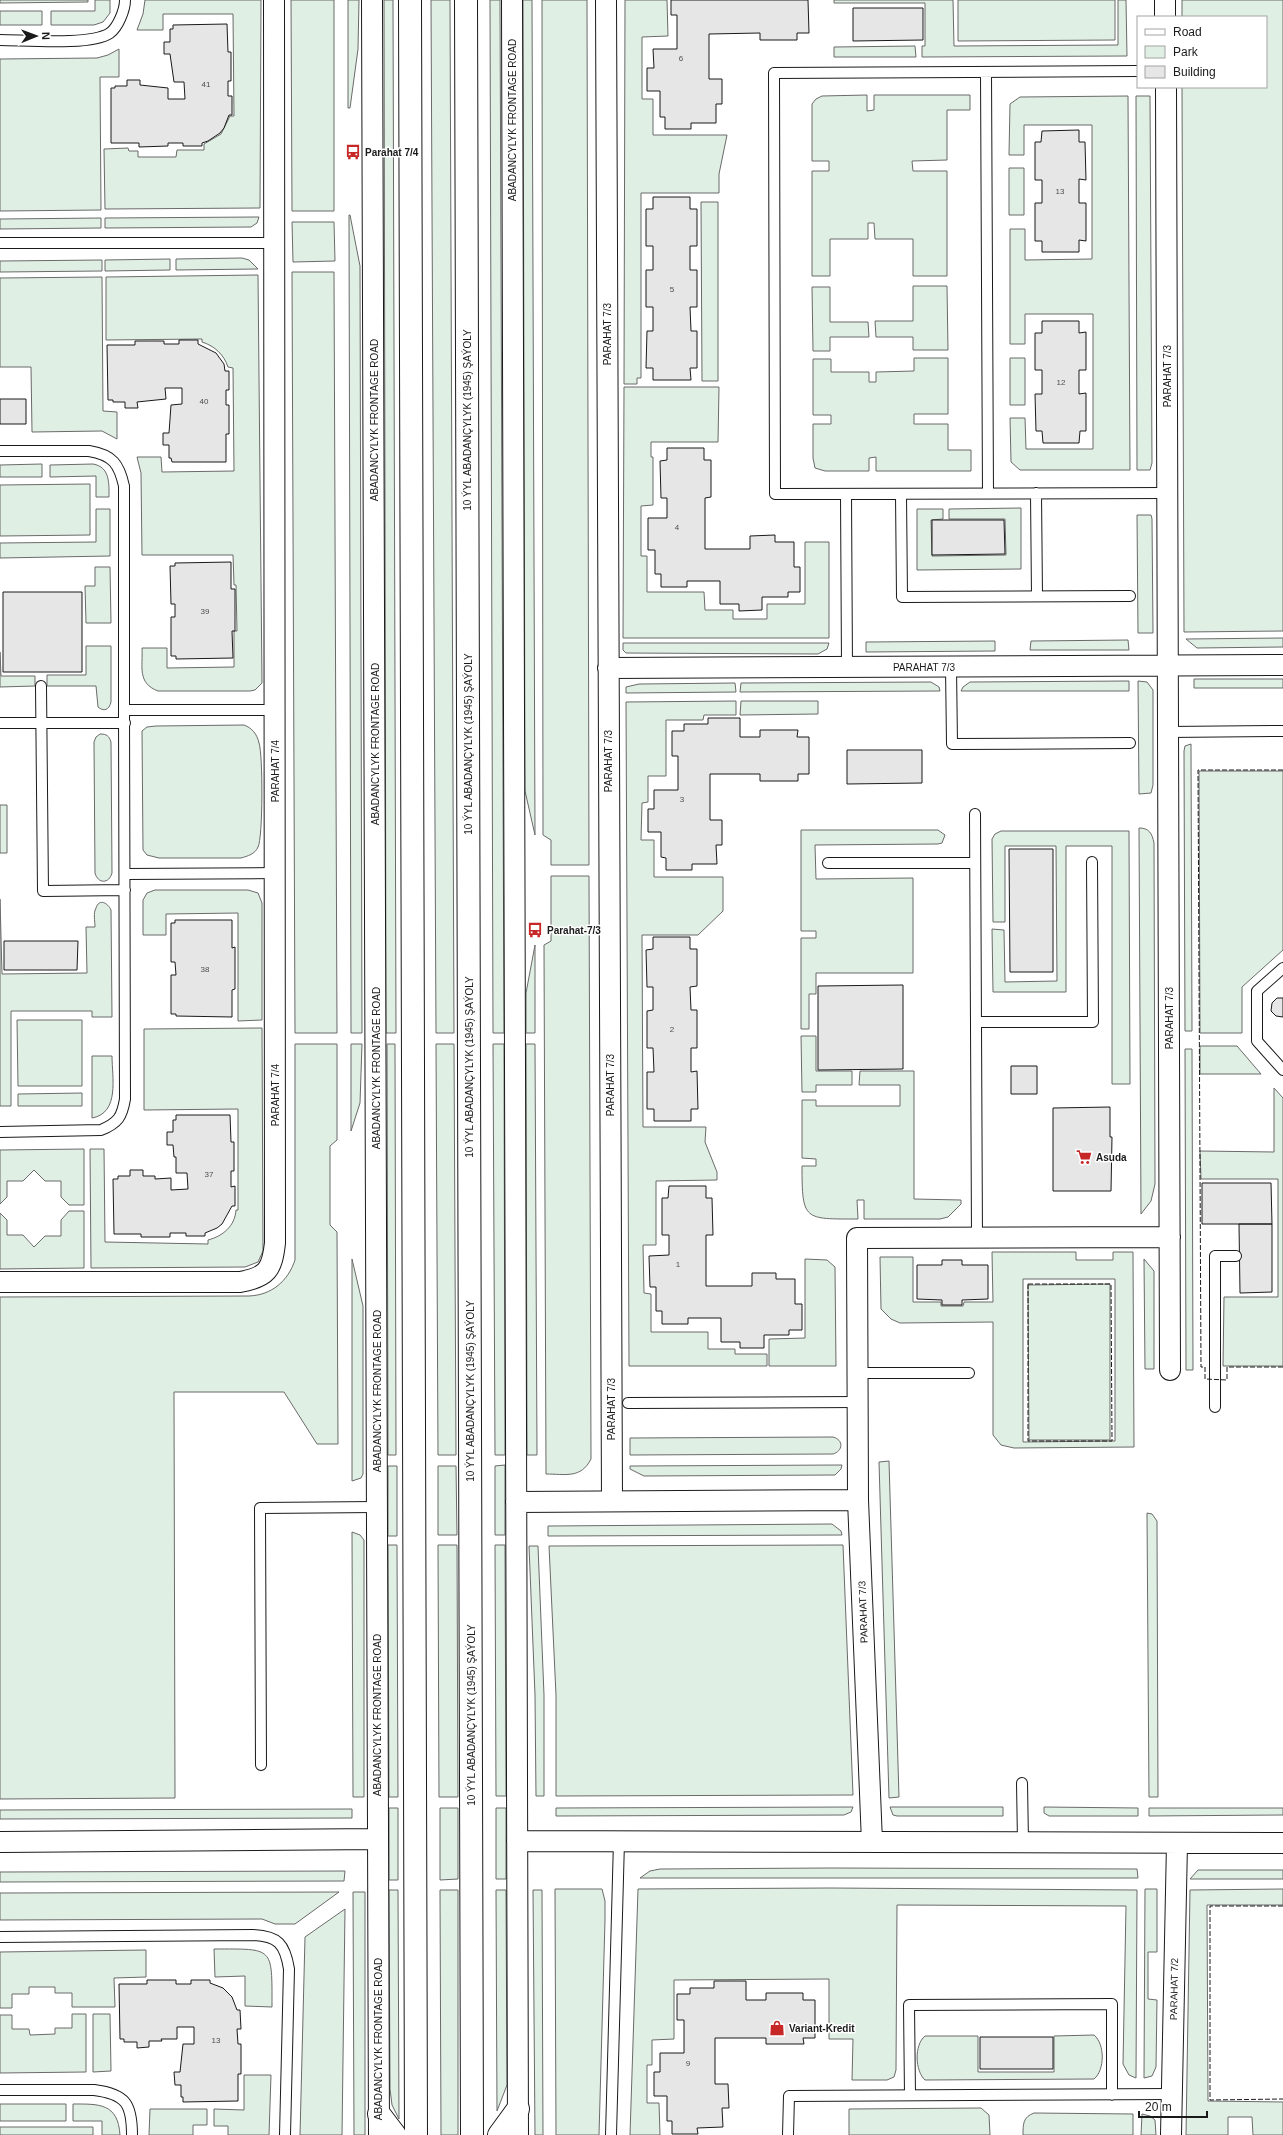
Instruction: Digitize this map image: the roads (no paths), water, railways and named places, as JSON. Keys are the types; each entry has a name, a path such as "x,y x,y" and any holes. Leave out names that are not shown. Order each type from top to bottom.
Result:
{"main road":[{"path":"410,0 416,2135"},
{"name":"10 ÝYL ABADANÇYLYK (1945) ŞAÝOLY","path":"466,0 472,2135"},
{"path":"499,2135 518,2109"},
{"path":"379,2125 395,2135"}],"street":[{"name":"PARAHAT 7/4","path":"0,1282 240,1282 254,1279 267,1273 273,1260 275,1243 274,0"},
{"name":"ABADANCYLYK FRONTAGE ROAD","path":"372,0 379,2125"},
{"name":"ABADANCYLYK FRONTAGE ROAD","path":"512,0 518,2135"},
{"name":"PARAHAT 7/3","path":"606,0 612,1501"},
{"path":"1165,0 1165,16"},
{"name":"PARAHAT 7/3","path":"1166,88 1170,1370"},
{"name":"PARAHAT 7/3","path":"608,668 1283,665"},
{"path":"977,1237 1170,1237"},
{"name":"PARAHAT 7/3","path":"872,1842 858,1500 857,1238 977,1237"},
{"path":"516,1502 858,1500"},
{"path":"0,1842 378,1839"},
{"path":"517,1841 1283,1843"},
{"name":"PARAHAT 7/2","path":"1171,2135 1177,1843"}],"lane":[{"path":"0,40 84,40 99,38 111,32 120,19 125,0"},
{"path":"1137,71 774,73 775,494 1167,493"},
{"path":"986,72 988,493"},
{"path":"0,243 274,244"},
{"path":"0,451 89,451 102,453 114,460 121,473 124,486 125,723 125,1099 123,1113 113,1125 101,1130 0,1132"},
{"path":"1036,493 1037,596"},
{"path":"846,494 847,667"},
{"path":"901,494 902,597 1130,596"},
{"path":"951,667 952,744 1130,744"},
{"path":"41,686 43,891 124,890"},
{"path":"124,710 274,710"},
{"path":"0,723 125,723"},
{"path":"1168,732 1283,731"},
{"path":"975,814 977,1237"},
{"path":"976,1022 1093,1022 1092,862"},
{"path":"828,863 976,863"},
{"path":"125,874 275,874"},
{"path":"1283,968 1257,991 1257,1041 1283,1070"},
{"path":"1215,1407 1215,1256 1236,1256"},
{"path":"858,1374 969,1373"},
{"path":"628,1403 858,1402"},
{"path":"261,1765 260,1508 377,1507"},
{"path":"1022,1783 1023,1842"},
{"path":"611,2135 620,1841"},
{"path":"0,1937 253,1935 268,1936 279,1942 287,1954 289,1969 285,2135"},
{"path":"910,2095 909,2005 1112,2004 1112,2095"},
{"path":"0,2090 94,2090 109,2092 123,2098 130,2110 132,2135"},
{"path":"788,2135 789,2096 1172,2094"}],"place":[{"name":"Parahat 7/4","path":"353,152"},
{"name":"Parahat-7/3","path":"535,930"},
{"name":"Asuda","path":"1084,1157"},
{"name":"Variant-Kredit","path":"777,2028"}]}
